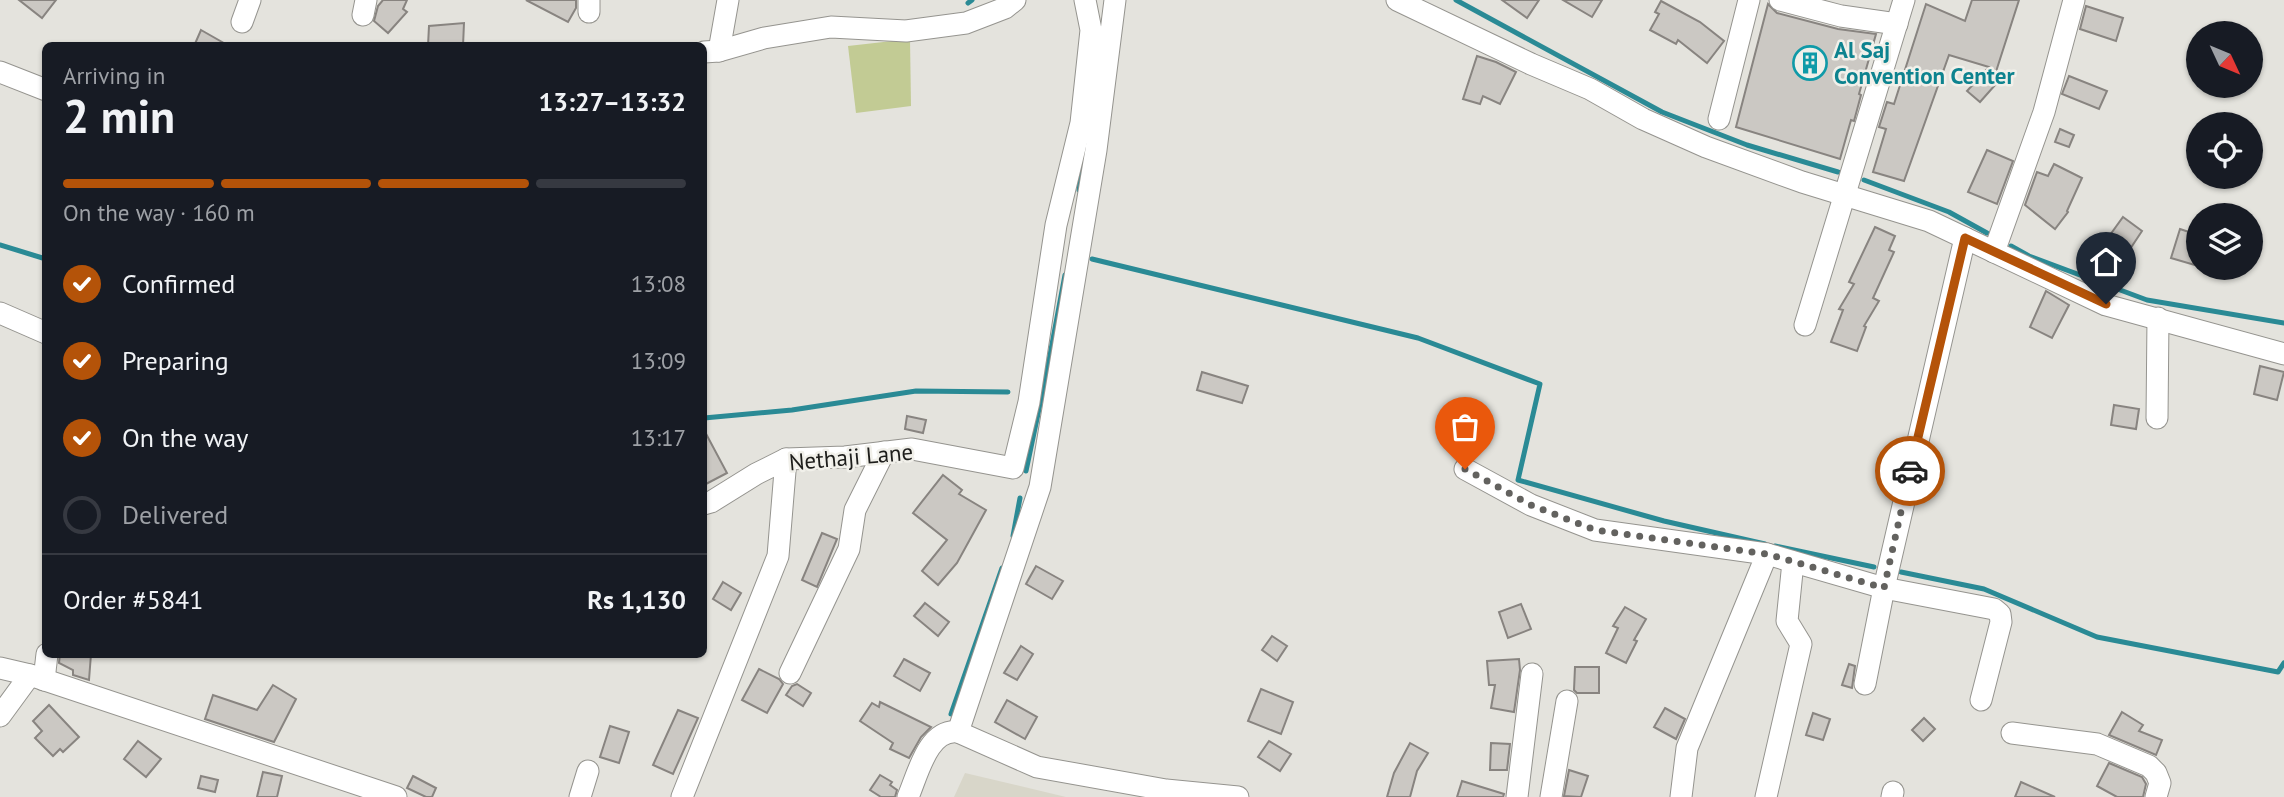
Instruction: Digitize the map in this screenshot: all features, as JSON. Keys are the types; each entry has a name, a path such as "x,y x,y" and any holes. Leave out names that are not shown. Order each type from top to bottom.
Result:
{"street":[{"path":"242,22 250,0"},
{"path":"711,52 728,0"},
{"path":"711,52 764,38 831,27 906,31 966,23 1005,8 1016,0"},
{"name":"Nethaji Lane","path":"707,503 786,459 845,457 912,449 1013,468 1029,402 1056,225 1081,123 1091,30 1085,0"},
{"path":"958,732 1040,487 1096,150 1115,0"},
{"path":"1396,0 1590,89 1682,137 1801,182 1929,222 2106,304 2284,354"},
{"path":"1718,119 1749,0"},
{"path":"1780,0 1841,16 1897,24"},
{"path":"1805,325 1904,0"},
{"path":"1994,252 2044,113 2074,0"},
{"path":"0,72 42,88"},
{"path":"1865,684 1884,588 1965,238"},
{"path":"0,313 42,330"},
{"path":"2157,418 2158,318"},
{"path":"790,673 849,549 855,510 884,452"},
{"path":"681,797 778,556 786,459"},
{"path":"1465,469 1531,505 1595,530 1767,554 1884,588 1994,609 2000,614 2001,622 1981,700"},
{"path":"1682,797 1687,748 1767,554"},
{"path":"1766,797 1801,645 1787,621 1793,562"},
{"path":"0,716 37,678 45,658"},
{"path":"0,668 395,797"},
{"path":"1517,797 1532,674"},
{"path":"1551,797 1567,701"},
{"path":"908,797 932,743 940,734 948,731 958,732 1037,767 1166,790 1238,797"},
{"path":"2012,733 2097,744 2149,766 2160,783 2157,797"},
{"path":"580,797 588,771"}],"shaded area":[{"path":"965,773 1066,797 954,797"}],"green space":[{"path":"910,39 911,106 856,113 848,46"}],"building":[{"path":"19,0 56,0 42,18"},
{"path":"383,0 407,0 403,9 407,12 388,33 374,21 378,6"},
{"path":"526,0 576,0 576,8 568,22"},
{"path":"1502,0 1539,0 1527,18"},
{"path":"1563,0 1602,0 1592,17"},
{"name":"Al Saj Convention Center","path":"1972,0 2019,0 1993,81 1996,84 1980,102 1967,91 1989,67 1949,55 1904,181 1873,172 1886,129 1879,127 1887,102 1894,104 1926,4 1965,21"},
{"path":"1661,1 1700,22 1724,41 1707,63 1678,40 1676,44 1650,30 1659,14 1655,12"},
{"name":"Al Saj Convention Center","path":"1768,4 1777,13 1838,29 1876,34 1854,121 1851,120 1840,159 1736,127"},
{"path":"2086,6 2123,18 2116,41 2080,29"},
{"path":"464,23 463,42 428,42 429,26"},
{"path":"201,30 222,42 196,42"},
{"path":"1477,56 1516,72 1500,104 1483,96 1480,104 1463,99"},
{"path":"2069,76 2107,91 2099,109 2062,94"},
{"path":"2060,129 2074,135 2069,147 2055,142"},
{"path":"1987,150 2013,161 1997,204 1968,192"},
{"path":"2054,164 2082,178 2068,212 2055,229 2025,205 2037,172 2048,176"},
{"path":"2123,217 2142,231 2130,249 2110,235"},
{"path":"1875,227 1895,236 1889,250 1894,252 1873,298 1879,301 1864,326 1866,327 1857,351 1831,342 1843,310 1839,309 1854,284 1849,282"},
{"path":"2180,229 2186,231 2186,262 2171,258"},
{"path":"2046,291 2069,305 2052,338 2030,327"},
{"path":"2260,366 2284,372 2277,400 2254,394"},
{"path":"1202,372 1248,386 1242,403 1197,390"},
{"path":"2114,405 2139,409 2136,429 2111,425"},
{"path":"907,416 926,420 923,433 905,429"},
{"path":"707,436 727,473 707,483"},
{"path":"943,475 962,490 959,494 986,510 957,563 938,585 922,571 947,540 913,513"},
{"path":"822,533 837,539 817,587 802,580"},
{"path":"1036,566 1063,581 1052,599 1026,584"},
{"path":"723,582 741,593 731,610 713,599"},
{"path":"925,603 949,622 938,636 914,616"},
{"path":"1521,604 1531,629 1508,638 1499,612"},
{"path":"1625,607 1646,619 1634,640 1637,641 1626,663 1606,653 1618,628 1613,626"},
{"path":"1272,636 1287,646 1277,661 1262,650"},
{"path":"1021,646 1033,654 1017,680 1004,673"},
{"path":"60,658 91,658 89,680 73,675 73,670 59,663"},
{"path":"904,659 930,673 920,691 894,676"},
{"path":"1519,659 1514,712 1491,708 1495,685 1489,685 1487,661"},
{"path":"1849,664 1855,666 1852,688 1842,685"},
{"path":"1575,667 1599,667 1599,693 1577,693 1574,690"},
{"path":"759,669 779,679 783,684 767,713 742,700"},
{"path":"797,684 811,693 803,706 786,695 792,686"},
{"path":"273,685 296,699 274,742 205,719 213,695 257,710"},
{"path":"1261,689 1293,702 1281,734 1248,721"},
{"path":"1007,700 1037,717 1025,739 995,722"},
{"path":"880,702 931,727 921,737 909,758 890,749 893,743 860,721 872,703 879,707"},
{"path":"49,705 79,737 63,752 60,749 53,756 35,738 42,731 33,721"},
{"path":"1665,708 1685,719 1676,739 1654,727"},
{"path":"678,710 698,718 673,774 653,765"},
{"path":"2122,712 2143,725 2139,731 2162,740 2156,755 2109,735"},
{"path":"1813,713 1830,719 1823,740 1806,735"},
{"path":"1924,718 1935,729 1923,741 1912,730"},
{"path":"610,726 629,732 619,763 600,757"},
{"path":"138,741 161,759 146,777 124,759"},
{"path":"1269,741 1291,754 1280,771 1258,757"},
{"path":"1410,743 1428,753 1417,771 1410,797 1387,797 1394,773"},
{"path":"1491,743 1510,744 1507,770 1490,770"},
{"path":"2109,763 2142,777 2146,784 2143,797 2117,797 2097,786"},
{"path":"1569,770 1588,776 1581,797 1564,796"},
{"path":"263,772 282,776 277,797 257,797"},
{"path":"880,775 892,782 890,785 897,790 895,797 881,797 870,790"},
{"path":"201,776 218,780 215,792 198,788"},
{"path":"413,776 436,788 432,797 407,788"},
{"path":"1462,781 1504,794 1503,797 1457,797"},
{"path":"2021,782 2055,797 2015,797"}],"waterway":[{"path":"968,3 972,0"},
{"path":"1456,0 1662,112 1747,145 1838,172"},
{"path":"1079,190 1082,157"},
{"path":"1864,180 1949,212 1987,233"},
{"path":"0,245 42,258"},
{"path":"2011,246 2029,256 2147,300 2284,323"},
{"path":"1092,259 1418,338 1540,384 1518,480 1664,521 1765,544"},
{"path":"1026,471 1065,275"},
{"path":"707,418 792,410 916,391 1008,392"},
{"path":"1013,536 1020,498"},
{"path":"1775,546 1874,567"},
{"path":"951,714 1002,568"},
{"path":"1901,572 1984,589 2097,637 2278,672 2284,663"}],"way so far":[{"path":"1465,469 1531,505 1595,530 1767,554 1884,588 1910,471"}],"place":[{"name":"Al Saj Convention Center","path":"1810,63"}],"route":[{"path":"1910,471 1965,238 2106,304"}]}
